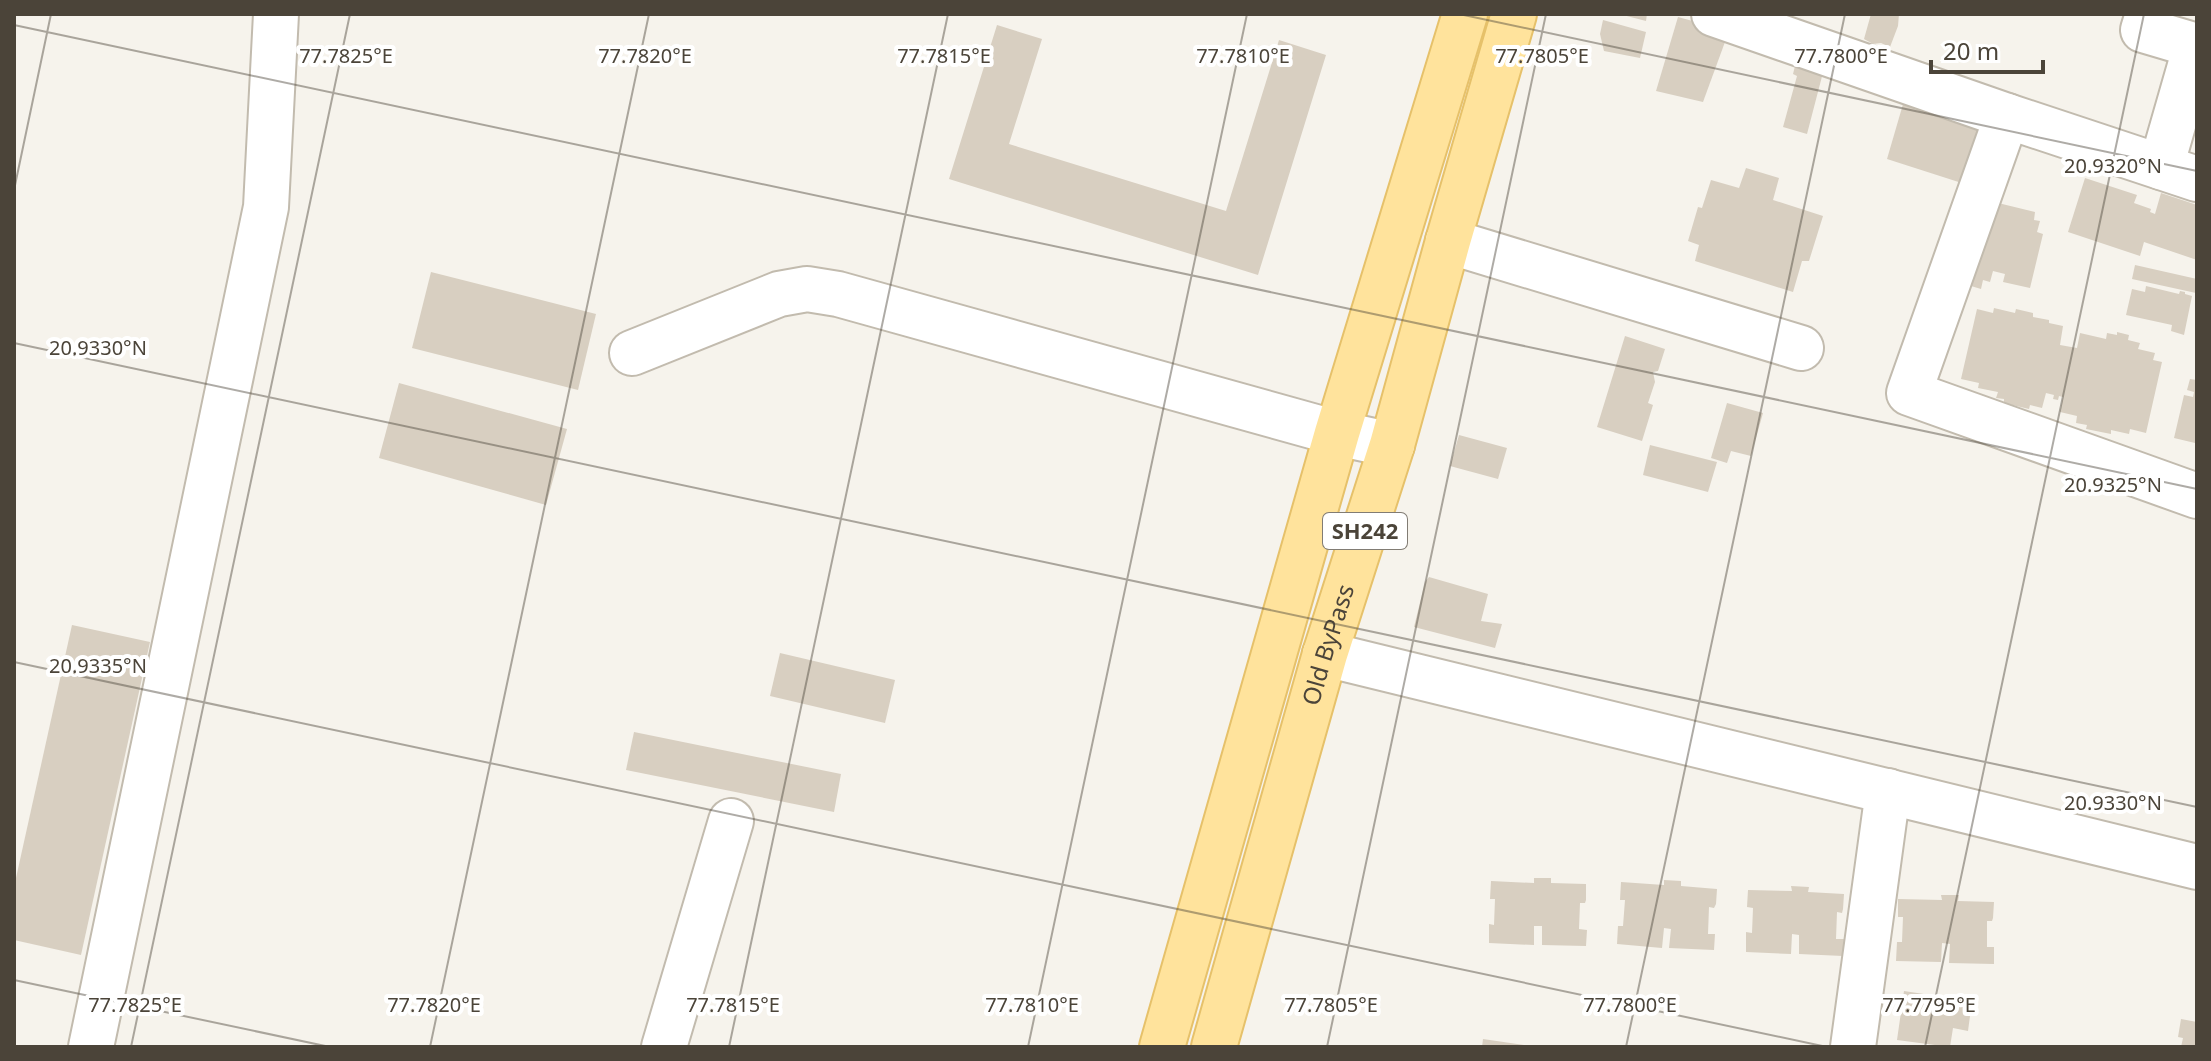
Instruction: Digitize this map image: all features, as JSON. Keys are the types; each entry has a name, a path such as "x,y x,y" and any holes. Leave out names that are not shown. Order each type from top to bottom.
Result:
{"main road":[{"path":"1162,1047 1337,433 1465,14"},
{"name":"Old ByPass","path":"1214,1047 1325,654 1392,445 1514,14"}],"street":[{"path":"1714,14 2179,173 2196,45 2143,30 2148,14"},
{"path":"91,1047 266,207 267,18"},
{"path":"2007,116 1909,393 2197,496"},
{"path":"1448,241 1801,348"},
{"path":"632,353 779,294 807,289 838,294 1337,433 1392,445"},
{"path":"1325,654 2197,867"},
{"path":"1853,1047 1888,791"},
{"path":"664,1047 731,821"}],"building":[{"path":"1619,14 1647,14 1646,21"},
{"path":"1871,14 1899,14 1890,47 1864,39"},
{"path":"1678,17 1729,31 1703,102 1656,91"},
{"path":"1603,20 1646,32 1640,58 1604,51 1600,34"},
{"path":"997,25 1042,39 1009,144 1226,211 1279,40 1326,55 1258,275 949,179"},
{"path":"1799,50 1826,61 1807,134 1783,127 1797,76 1793,74"},
{"path":"1908,87 1989,125 1971,186 1887,159"},
{"path":"1746,168 1779,178 1773,200 1823,216 1809,261 1802,261 1793,292 1695,261 1699,245 1688,241 1698,207 1702,208 1711,180 1739,188"},
{"path":"2085,178 2137,195 2134,203 2151,209 2150,212 2155,214 2161,193 2197,205 2197,260 2144,242 2140,256 2068,232"},
{"path":"1994,202 2035,212 2034,220 2040,221 2037,232 2043,234 2030,288 2003,282 2005,274 1993,271 1990,282 1983,280 1981,289 1971,286"},
{"path":"2135,265 2197,279 2196,293 2132,279"},
{"path":"431,272 596,314 578,390 412,348"},
{"path":"2146,286 2179,294 2180,291 2185,292 2192,296 2184,335 2171,331 2172,325 2126,315 2132,289 2145,292"},
{"path":"1994,308 2033,313 2033,317 2063,326 2060,345 2077,348 2080,333 2106,339 2107,333 2117,335 2117,332 2129,335 2128,340 2140,343 2138,349 2155,353 2153,360 2162,362 2146,433 2130,429 2129,434 2111,430 2111,434 2086,429 2087,425 2076,423 2077,416 2060,412 2063,397 2053,399 2054,395 2046,393 2042,408 2030,405 2029,409 2004,403 2004,399 1996,398 1998,392 1978,388 1979,383 1961,379 1977,309 1993,313"},
{"path":"1625,336 1665,349 1658,371 1653,372 1655,382 1648,403 1653,405 1642,441 1597,427"},
{"path":"2190,379 2197,380 2195,443 2174,438 2184,395 2193,397 2194,392 2187,390"},
{"path":"399,383 567,429 546,505 379,458"},
{"path":"1727,403 1763,413 1751,456 1731,451 1727,463 1711,458"},
{"path":"1459,435 1507,448 1498,479 1450,466"},
{"path":"1650,445 1717,462 1708,492 1643,475"},
{"path":"1429,577 1488,594 1481,621 1502,624 1495,648 1414,627"},
{"path":"72,625 150,642 81,955 14,940 14,887"},
{"path":"780,653 895,680 885,723 770,696"},
{"path":"634,732 841,774 834,812 626,770"},
{"path":"1534,878 1551,878 1551,883 1586,884 1586,900 1580,903 1579,929 1587,930 1586,946 1542,945 1542,926 1534,926 1534,945 1489,943 1489,924 1494,925 1495,899 1490,899 1491,881 1534,883"},
{"path":"1664,880 1681,881 1681,886 1717,889 1716,904 1714,908 1709,907 1708,934 1715,934 1714,950 1669,948 1671,929 1664,928 1662,948 1617,944 1618,926 1623,926 1625,900 1620,900 1621,882 1664,885"},
{"path":"1791,886 1809,887 1808,892 1844,894 1842,913 1837,912 1836,939 1844,939 1843,956 1799,954 1799,935 1792,934 1791,954 1746,952 1746,932 1752,933 1753,908 1747,907 1748,890 1792,891"},
{"path":"1941,895 1959,895 1958,901 1994,902 1992,921 1987,921 1987,947 1994,947 1994,964 1949,963 1950,944 1942,943 1941,962 1896,961 1897,942 1902,942 1903,917 1898,917 1898,899 1942,900"},
{"path":"1904,991 1970,1001 1970,1007 1964,1010 1970,1016 1968,1031 1953,1028 1950,1047 1897,1040"},
{"path":"2181,1019 2197,1022 2197,1047 2181,1047 2183,1038 2178,1037"},
{"path":"1483,1039 1524,1045 1524,1047 1482,1047"}]}
